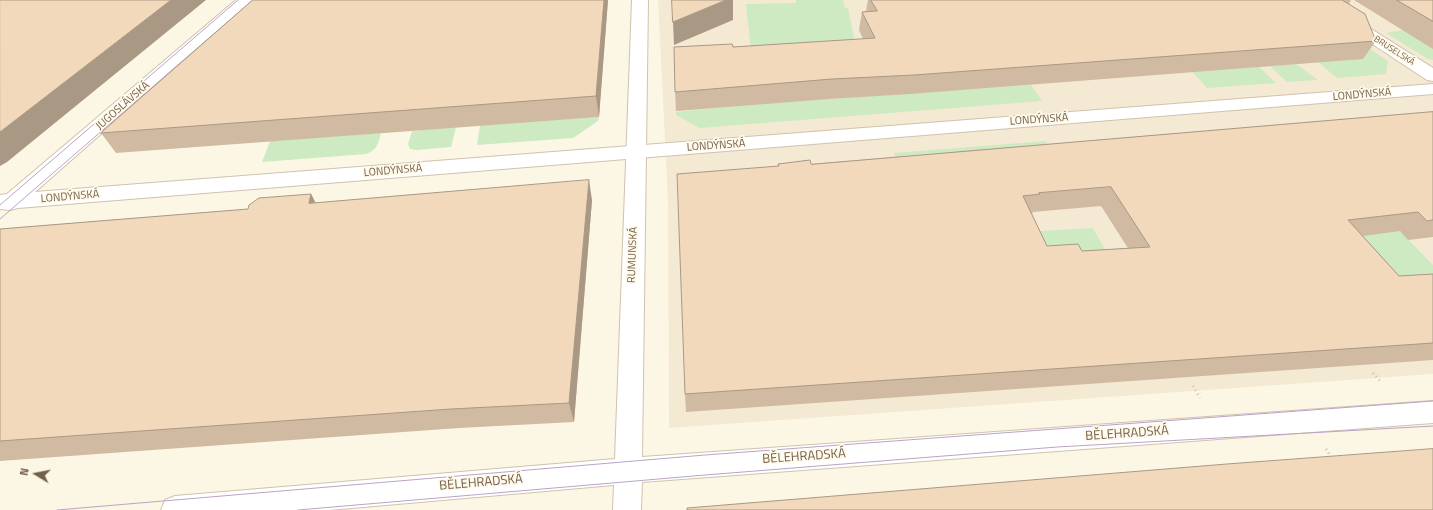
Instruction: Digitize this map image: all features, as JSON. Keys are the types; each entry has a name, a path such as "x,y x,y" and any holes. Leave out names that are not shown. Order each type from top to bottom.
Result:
{"street":[{"name":"JUGOSLÁVSKÁ","path":"4,205 245,0"},
{"name":"RUMUNSKÁ","path":"627,510 640,0"},
{"name":"BRUSELSKÁ","path":"1315,0 1433,76"},
{"name":"LONDÝNSKÁ","path":"4,205 636,152 1433,89"},
{"name":"BĚLEHRADSKÁ","path":"175,510 628,471 1433,412"}],"path":[{"path":"1374,372 1381,382"},
{"path":"1192,386 1200,398"},
{"path":"1322,443 1333,460"}],"shaded area":[{"path":"658,0 1433,0 1433,374 669,428 668,201"}],"green space":[{"path":"796,0 843,0 845,8 848,8 857,52 752,59 746,4 796,3"},
{"path":"1318,14 1388,61 1386,74 1337,78 1318,62"},
{"path":"1403,30 1433,48 1433,60 1428,59 1386,33"},
{"path":"1296,64 1318,80 1287,82 1270,66"},
{"path":"1259,67 1276,83 1207,88 1193,72"},
{"path":"1031,85 1042,101 700,128 676,115 676,112 755,104"},
{"path":"599,117 598,121 573,138 477,145 480,125"},
{"path":"456,127 451,147 417,150 410,149 408,144 412,131"},
{"path":"381,133 373,151 366,154 262,162 270,141"},
{"path":"1046,141 1056,162 901,175 894,153"},
{"path":"1393,224 1433,265 1433,277 1388,281 1342,228"},
{"path":"1093,228 1119,275 1036,261 1023,232"}],"building":[{"path":"0,0 171,0 0,132"},
{"path":"253,0 604,0 596,96 101,133"},
{"path":"672,0 726,0 673,22"},
{"path":"871,0 1342,0 1365,14 1376,41 914,75 832,79 675,92 674,47 732,44 733,47 875,38 862,12 877,11"},
{"path":"1397,0 1433,0 1433,21"},
{"path":"1433,112 1433,220 1427,221 1418,212 1348,220 1399,276 1433,274 1433,343 685,394 677,174 779,166 778,164 810,160 811,164","holes":["1111,187 1150,247 1082,251 1078,244 1047,246 1023,196 1040,194 1039,193"]},
{"path":"589,180 569,403 451,409 0,441 0,229 248,209 249,205 259,198 311,194 309,203"},
{"path":"1433,449 1433,510 687,510 687,508 1227,464"}],"tram line":[{"path":"0,205 238,0"},
{"path":"0,219 253,0"},
{"path":"57,510 705,455 1433,401"},
{"path":"298,510 705,475 1057,447 1433,426"}]}
